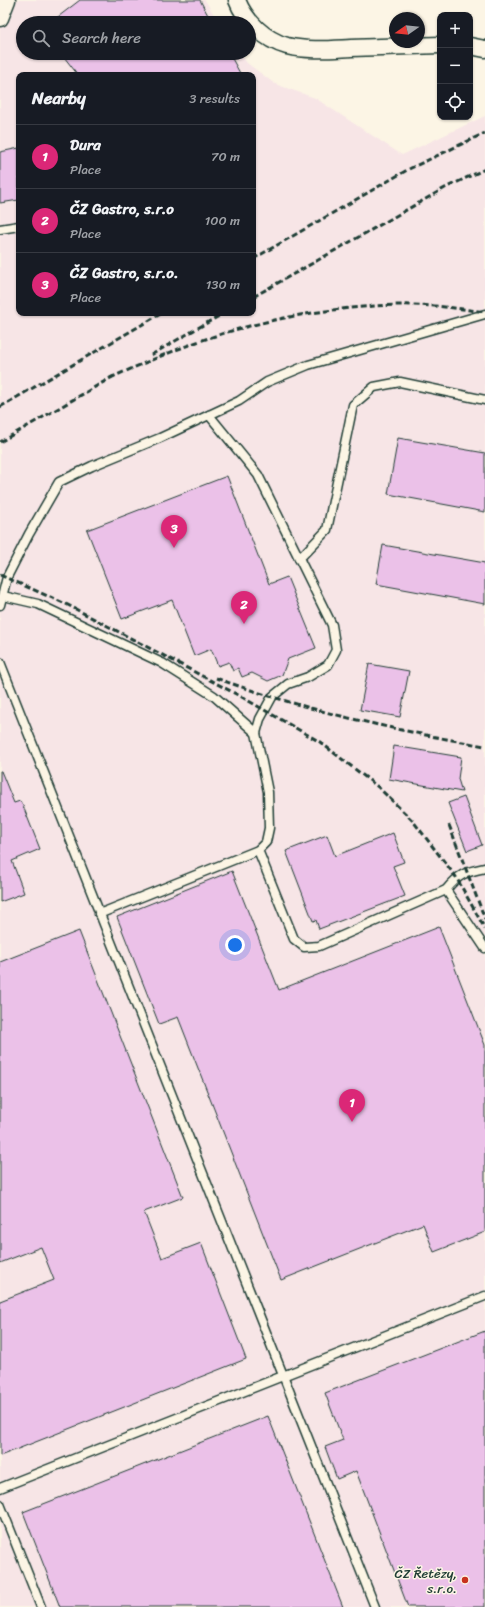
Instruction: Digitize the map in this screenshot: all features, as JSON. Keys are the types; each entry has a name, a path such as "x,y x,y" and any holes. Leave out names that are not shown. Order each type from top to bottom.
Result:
{"street":[{"path":"0,18 7,0"},
{"path":"237,0 240,8 246,16"},
{"path":"256,27 266,36 286,46 312,49 437,45"},
{"path":"473,47 485,49"}],"lane":[{"path":"0,229 16,226"},
{"path":"0,605 7,577 29,534 59,482 92,466 160,438 239,401 267,382 308,365 485,314"},
{"path":"299,559 327,530 353,405 374,387 400,382 485,400"},
{"path":"99,914 258,850 266,842 269,828 268,792 256,733 260,719 272,697 288,684 308,677 328,665 336,650 332,625 258,475 209,415"},
{"path":"3,596 38,604 162,663 214,696 256,733"},
{"path":"0,662 375,1607"},
{"path":"258,850 294,939 304,947 319,946 446,890 456,877 461,874 485,868"},
{"path":"446,890 485,948"},
{"path":"0,1488 485,1296"},
{"path":"0,1504 41,1607"}],"shaded area":[{"path":"0,0 205,0 215,16 16,16 16,60 245,60 275,84 315,98 402,155 485,116 485,1607 0,1607"}],"building":[{"path":"80,0 200,0 208,16 59,16"},
{"path":"66,60 233,60 239,72 76,72"},
{"path":"16,149 16,200 0,203 0,152"},
{"path":"398,438 485,453 485,512 388,494"},
{"path":"227,476 269,584 287,577 316,648 288,659 282,675 268,681 252,673 242,677 238,668 233,671 229,662 218,666 211,649 194,656 172,600 122,619 87,530"},
{"path":"383,545 485,563 485,604 376,584"},
{"path":"369,664 409,671 400,717 360,710"},
{"path":"394,746 461,757 458,779 462,792 389,779"},
{"path":"0,771 14,803 20,801 23,806 40,849 12,861 24,893 0,902"},
{"path":"464,797 482,845 467,851 448,803"},
{"path":"393,833 404,862 393,866 405,896 319,929 316,920 313,921 286,851 327,835 335,856"},
{"path":"232,871 279,990 439,927 485,1045 485,1232 434,1252 423,1224 281,1280 178,1017 159,1024 117,917"},
{"path":"79,931 183,1197 144,1212 162,1258 201,1243 246,1359 0,1456 0,1301 54,1280 41,1247 0,1263 0,962"},
{"path":"485,1331 485,1607 408,1607 356,1471 337,1479 325,1447 343,1440 325,1393"},
{"path":"268,1416 343,1607 60,1607 23,1512"}],"railway":[{"path":"256,257 409,169 485,133"},
{"path":"256,295 445,188 485,169"},
{"path":"110,378 166,354 224,333 273,320 322,311 372,306 408,305 485,312"},
{"path":"0,407 157,316"},
{"path":"151,355 219,316"},
{"path":"0,442 114,376"},
{"path":"0,575 66,604 240,696 320,742 378,787 413,821 456,877 485,929"},
{"path":"216,678 282,700 349,718 485,746"},
{"path":"449,825 485,919"}],"place":[{"name":"ČZ Gastro, s.r.o.","path":"174,548"},
{"name":"ČZ Gastro, s.r.o","path":"244,624"},
{"name":"Dura","path":"352,1122"},
{"name":"ČZ Řetězy, s.r.o.","path":"465,1580"}]}
